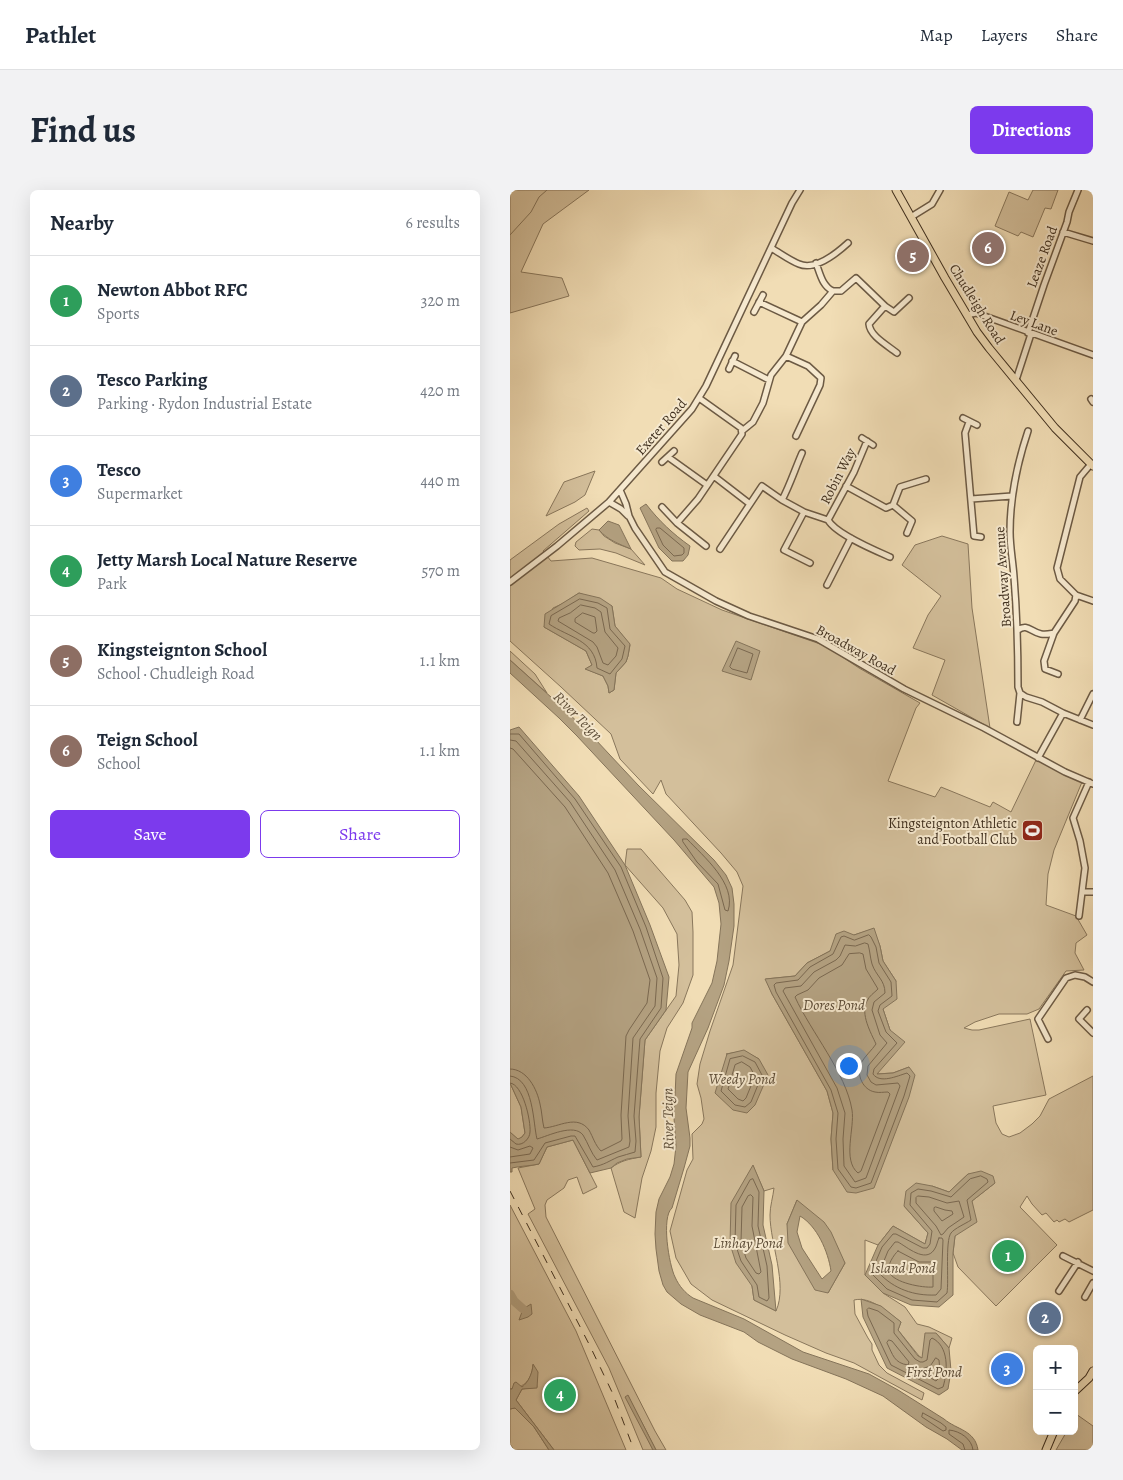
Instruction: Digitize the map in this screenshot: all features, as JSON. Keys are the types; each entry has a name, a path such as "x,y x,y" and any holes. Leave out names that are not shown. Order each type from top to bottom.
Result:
{"main road":[{"name":"Chudleigh Road","path":"896,190 930,253 989,348 1055,428 1092,465"},
{"path":"1078,1390 1093,1371"},
{"path":"1046,1450 1052,1435"}],"street":[{"name":"Exeter Road","path":"510,582 557,546 609,502 692,410 800,190"},
{"path":"911,216 932,204 940,190"},
{"name":"Leaze Road","path":"1016,380 1067,222 1068,212 1078,190"},
{"path":"1063,232 1093,241"},
{"path":"771,248 801,265 816,263 830,257 848,243"},
{"path":"816,263 822,278 829,289 833,291 841,291 856,278 885,306 894,312 909,298"},
{"path":"677,523 714,477 742,434 742,431 753,422 763,403 769,380 786,356 802,322 821,306 833,291"},
{"path":"754,312 763,295"},
{"path":"759,302 802,322"},
{"path":"885,306 868,324 872,333 897,353"},
{"name":"Ley Lane","path":"967,315 976,313 1093,356"},
{"path":"786,356 808,366 821,378 820,386 796,436"},
{"path":"729,369 734,359 769,380"},
{"path":"699,398 741,428 742,431"},
{"path":"963,418 977,425"},
{"path":"969,422 965,433 974,536 981,537"},
{"name":"Broadway Avenue","path":"1017,722 1020,692 1018,688 1018,630 1010,533 1012,496 1019,458 1028,431"},
{"name":"Robin Way","path":"828,520 867,441"},
{"path":"662,462 674,451"},
{"path":"782,500 802,453"},
{"path":"668,456 707,485"},
{"path":"1092,465 1080,477 1057,568 1060,578 1076,595 1093,601"},
{"path":"714,477 750,504"},
{"path":"846,486 886,508 893,505 900,487 926,479"},
{"name":"Robin Way","path":"720,548 762,486 804,512 828,520 831,526 851,538"},
{"name":"Broadway Road","path":"620,490 635,528 665,572 716,601 749,616 818,639 904,689 1091,783"},
{"path":"971,499 1012,496"},
{"name":"Broadway Road","path":"609,502 629,516"},
{"path":"893,505 912,521 907,533"},
{"path":"662,507 677,523 706,546"},
{"path":"804,512 784,550 810,563"},
{"path":"827,585 851,538 890,557"},
{"path":"1058,674 1045,668 1044,661 1054,633 1075,601 1076,595"},
{"path":"1018,630 1027,627 1041,634 1054,633"},
{"path":"1020,692 1026,697 1042,702 1093,725"},
{"path":"1080,720 1093,694"},
{"path":"1038,758 1063,713"},
{"path":"1080,916 1085,868 1084,856 1074,818 1091,783"},
{"path":"1083,892 1093,892"},
{"path":"1048,1039 1038,1019 1066,978 1075,975 1093,982"},
{"path":"1087,1010 1079,1019 1093,1033"},
{"path":"1063,1256 1093,1271"},
{"path":"1059,1291 1078,1262"},
{"path":"1085,1297 1093,1283"}],"shaded area":[{"path":"510,190 589,190 543,224 521,272 562,278 569,296 510,313"},
{"path":"1033,190 1058,190 1051,209 1045,208 1033,237 1021,232 1018,236 995,226 1009,192 1028,200"},
{"path":"595,471 585,495 546,516 564,482"},
{"path":"587,508 589,511 543,551 551,561 592,558 661,578 677,589 722,610 826,646 859,668 920,703 916,708 888,781 935,797 941,787 990,807 993,802 1011,812 1036,760 1082,782 1054,850 1048,874 1046,905 1076,916 1087,935 1076,943 1075,953 1084,970 1066,971 1039,1009 1027,1014 999,1014 964,1028 979,1030 1030,1019 1046,1095 993,1106 996,1123 1002,1134 1009,1137 1020,1133 1032,1124 1040,1116 1049,1099 1093,1076 1093,1210 1069,1222 1065,1219 1054,1222 1046,1213 1042,1215 1027,1196 1020,1207 1057,1245 996,1306 958,1267 953,1253 955,1236 972,1201 995,1183 968,1174 949,1192 932,1186 904,1206 928,1233 925,1244 893,1226 878,1245 865,1240 865,1275 883,1293 905,1307 917,1324 929,1327 952,1338 949,1348 936,1333 923,1359 898,1330 901,1322 867,1300 854,1300 855,1314 872,1344 872,1350 879,1365 887,1373 924,1393 922,1400 854,1363 785,1335 712,1300 691,1284 676,1258 670,1231 687,1170 693,1159 692,1134 702,1124 704,1119 697,1084 700,1064 733,965 743,886 737,872 666,794 661,780 653,794 620,759 611,734 510,641 510,560 559,524","holes":["579,593 612,606 615,626 630,645 626,662 616,673 614,690 609,693 603,676 586,669 592,665 586,651 544,627 553,608","873,929 880,946 883,961 896,981 883,1009 890,1030 887,1060 876,1074 893,1073 909,1067 833,1170 831,1139 833,1113 827,1091 772,994 766,979 795,976 807,963 854,935","744,1051 759,1059 726,1054","753,1166 764,1191 774,1188 770,1215 780,1289 776,1311 754,1300 752,1286","797,1200 845,1263 828,1293 787,1224"]},
{"path":"592,529 599,530 604,536 615,543 631,549 645,565 616,553 600,549 579,550 575,546 576,542"},
{"path":"942,536 968,544 972,608 990,728 932,695 945,660 913,648 928,615 941,596 902,565 915,545"},
{"path":"510,651 535,674 547,693 510,660"},
{"path":"627,849 641,849 685,900 692,912 693,932 693,975 683,1003 667,1028 660,1051 656,1093 656,1127 651,1151 642,1178 635,1218 624,1212 611,1168 625,1161 641,1157 639,1117 645,1040 676,996 679,965 677,934 663,908 625,865"},
{"path":"510,1083 521,1107 525,1133 518,1140 510,1132"},
{"path":"573,1140 597,1187 583,1194 577,1177 568,1180 564,1188 547,1200 545,1205 546,1217 666,1450 656,1450 628,1396 653,1450 643,1450 609,1368 528,1214 535,1209 518,1168 539,1164 547,1147"},
{"path":"510,1205 576,1331 626,1450 554,1450 516,1400 522,1389 537,1387 533,1365 529,1379 520,1387 510,1389"},
{"path":"515,1408 534,1427 549,1450 514,1450 510,1444 510,1409"},
{"path":"1078,1415 1093,1426 1093,1450 1056,1450 1065,1435 1078,1435"}],"water":[{"path":"646,504 667,527 690,546 688,555 683,561 672,561 659,548 640,508"},
{"path":"608,521 619,525 631,549 610,539 599,530"},
{"path":"579,593 600,598 612,606 615,626 630,644 626,662 616,673 614,690 609,693 603,676 585,669 592,665 586,651 544,627 545,614"},
{"path":"736,641 760,651 751,680 722,671"},
{"name":"River Teign","path":"510,660 595,739 638,785 714,860 726,875 732,888 734,926 729,961 724,985 708,1028 688,1072 686,1108 690,1146 667,1221 667,1241 673,1271 678,1283 693,1298 744,1319 803,1352 869,1374 898,1390 969,1434 976,1443 978,1450 962,1450 883,1396 846,1379 792,1359 758,1342 744,1332 700,1315 681,1304 667,1292 659,1271 655,1234 656,1212 659,1199 674,1164 676,1146 674,1118 676,1074 692,1023 712,983 717,961 721,924 719,903 714,887 674,840 577,736 510,673"},
{"path":"519,727 579,796 625,865 669,977 666,1010 645,1040 639,1117 641,1157 627,1159 611,1168 590,1173 573,1140 547,1147 539,1164 512,1168 512,1172 510,1172 510,1132 518,1139 525,1133 521,1107 510,1083 510,730"},
{"name":"Dores Pond","path":"874,928 883,961 896,981 897,999 883,1009 890,1030 905,1042 877,1074 893,1073 909,1067 915,1075 909,1097 874,1188 856,1193 847,1192 833,1170 831,1139 833,1113 827,1091 765,979 795,976 807,963 830,951 836,934 844,931 854,935"},
{"name":"Weedy Pond","path":"744,1050 759,1059 768,1075 755,1105 747,1113 733,1110 715,1093 727,1054"},
{"name":"Linhay Pond","path":"753,1165 764,1191 763,1225 772,1265 776,1311 754,1300 752,1286 736,1263 730,1244 731,1203"},
{"name":"Island Pond","path":"981,1171 993,1176 995,1183 972,1201 977,1222 955,1236 953,1295 939,1307 911,1305 883,1293 865,1275 878,1245 893,1226 925,1244 928,1233 904,1206 906,1191 916,1183 949,1192 968,1174"},
{"path":"797,1200 824,1222 831,1232 845,1263 828,1293 815,1290 788,1243 787,1224","holes":["800,1216 806,1220 821,1240 830,1263 831,1271 822,1279 802,1248 797,1232"]},
{"name":"First Pond","path":"861,1299 881,1306 901,1322 898,1330 918,1356 922,1358 925,1333 936,1333 949,1348 951,1371 948,1389 939,1395 887,1368 863,1317"},
{"path":"531,1304 532,1314 519,1320 523,1309"},
{"path":"533,1364 538,1372 537,1388 522,1389 516,1400 554,1450 549,1450 534,1427 515,1408 510,1409 510,1389 512,1389 516,1382 522,1387 526,1383 530,1377"},
{"path":"628,1395 656,1450 653,1450 625,1397"}],"waterway":[{"path":"510,235 531,212 539,197 547,190"},
{"path":"510,1294 514,1301 523,1309"}],"railway":[{"path":"510,1191 590,1346 612,1392 634,1450"}],"place":[{"name":"Teign School","path":"988,248"},
{"name":"Kingsteignton School","path":"913,256"},
{"name":"Kingsteignton Athletic and Football Club","path":"1033,831"},
{"name":"Newton Abbot RFC","path":"1008,1256"},
{"name":"Tesco Parking","path":"1045,1318"},
{"name":"Tesco","path":"1007,1369"},
{"name":"Jetty Marsh Local Nature Reserve","path":"560,1395"}]}
